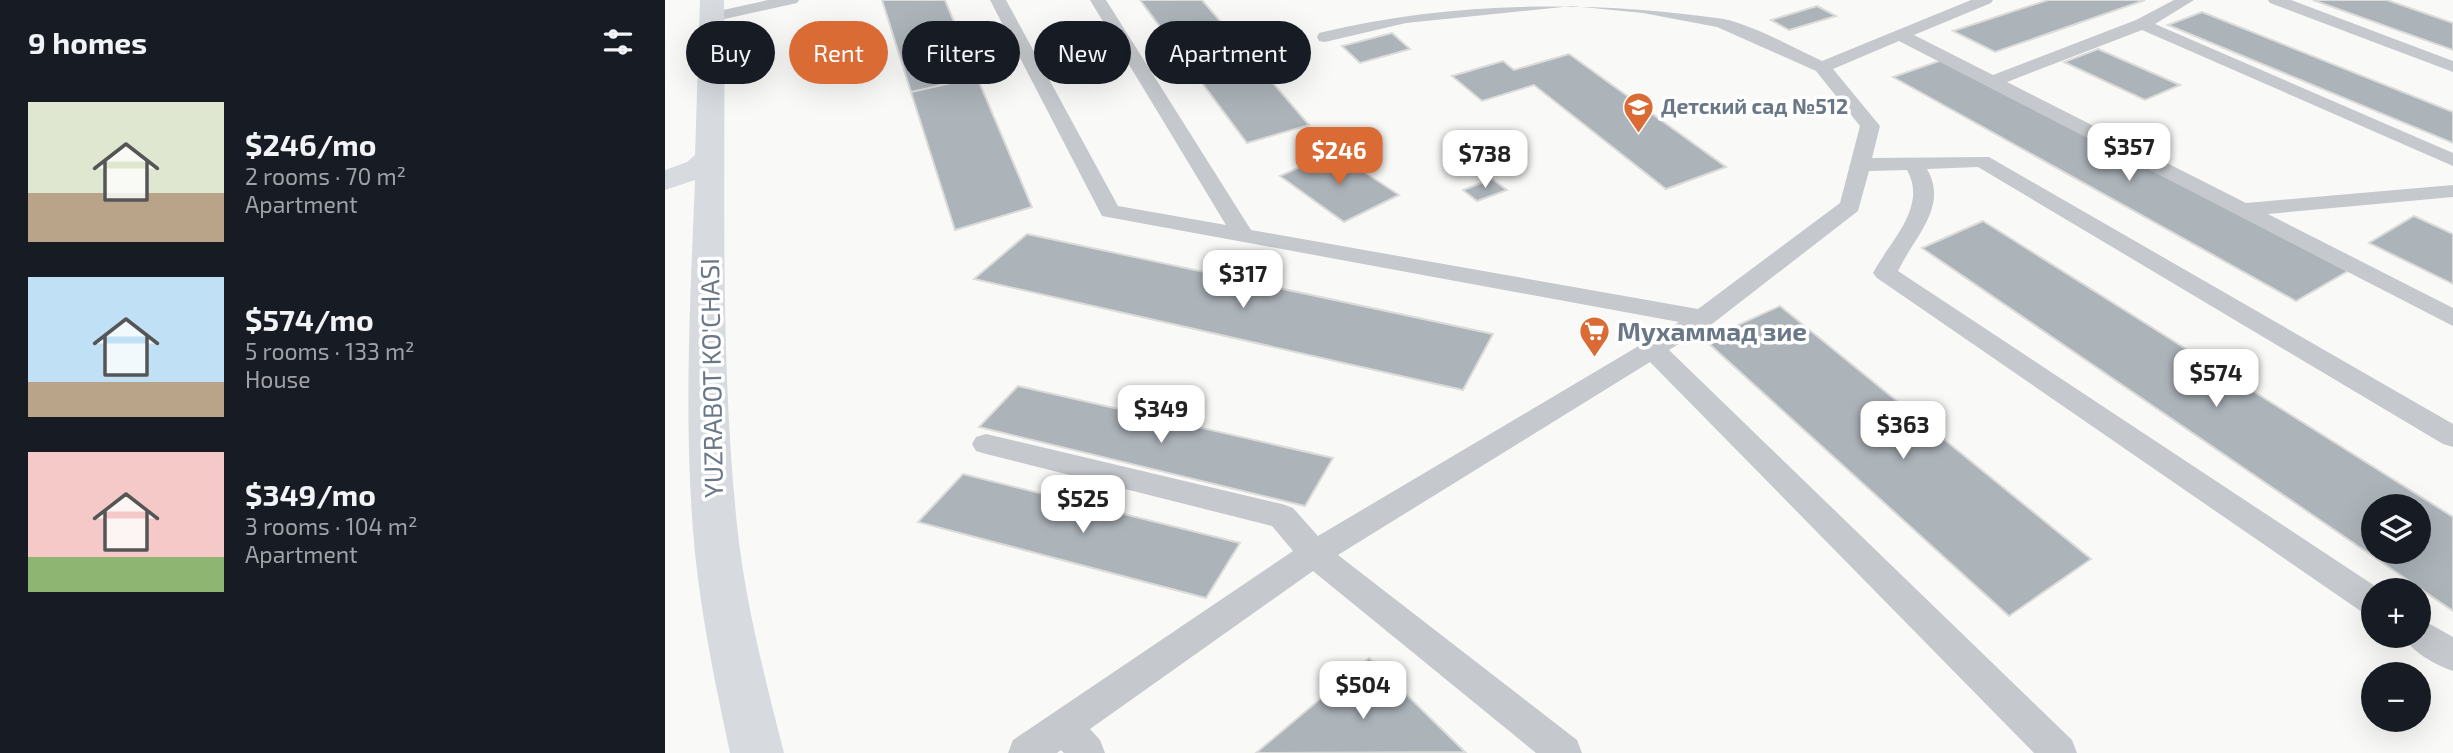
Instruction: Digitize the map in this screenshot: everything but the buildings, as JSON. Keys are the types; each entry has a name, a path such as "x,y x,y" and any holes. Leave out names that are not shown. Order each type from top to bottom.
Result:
{"main road":[{"name":"YUZRABOT KO'CHASI","path":"712,8 708,348 716,527 741,684 757,753"},
{"path":"665,181 698,168 710,158"}],"lane":[{"path":"712,8 791,0"},
{"path":"998,0 1110,211 1703,318"},
{"path":"1098,0 1243,235"},
{"path":"1822,68 1985,0"},
{"path":"1992,82 2142,24 2186,0"},
{"path":"2276,0 2453,67"},
{"path":"1026,753 1076,740 1314,554 1703,318 1850,206 1870,126 1822,68 1723,17 1571,1 1401,13 1325,37"},
{"path":"2142,24 2453,160"},
{"path":"1900,35 2453,318"},
{"path":"1860,165 1982,161 2453,437"},
{"path":"1913,163 1924,182 1921,216 1897,249 1885,273 2361,594"},
{"path":"2243,210 2453,191"},
{"path":"1652,349 2059,753"},
{"path":"986,444 1282,516 1314,554 1564,753"},
{"path":"2431,641 2453,656"}],"place":[{"name":"Детский сад №512","path":"1638,134"},
{"name":"Мухаммад зие","path":"1594,359"}]}
